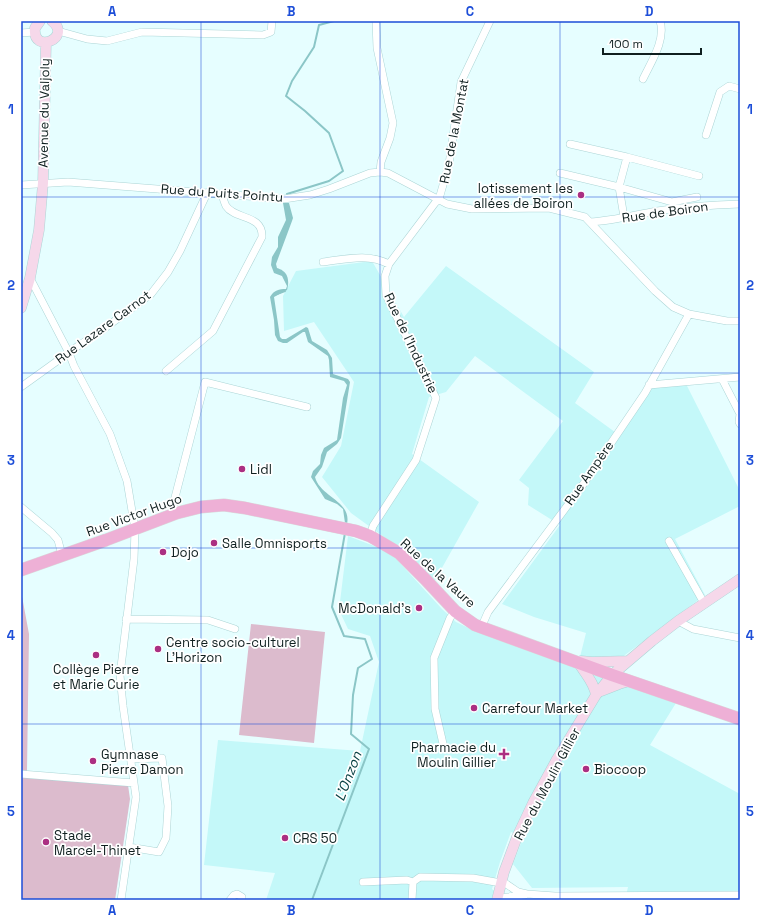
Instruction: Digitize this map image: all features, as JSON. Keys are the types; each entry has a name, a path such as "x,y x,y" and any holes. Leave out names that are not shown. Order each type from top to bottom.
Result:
{"main road":[{"path":"40,21 34,32 40,41 46,43 56,38 58,31 56,24 52,21"},
{"name":"Avenue du Valjoly","path":"21,308 30,278 39,230 43,183 46,43"},
{"name":"Rue Victor Hugo","path":"21,570 177,513 201,507 224,505 347,530"},
{"name":"Rue de la Vaure","path":"347,530 370,536 399,554 455,611 481,628 576,662 628,661"},
{"name":"Rue du Moulin Gillier","path":"497,899 517,837 533,803 597,693 612,675 628,661 678,622 740,579"},
{"path":"576,662 740,719"},
{"path":"576,662 593,682 597,693 629,681"}],"street":[{"path":"58,31 87,39 107,41 142,32 263,35 271,32 272,21"},
{"path":"376,21 377,48 393,123 390,138 381,162 380,172 388,173 447,204 472,209 549,208 585,217 655,291 673,307 689,314 727,321 740,321"},
{"name":"Rue de la Montat","path":"439,199 450,164 461,82 490,21"},
{"path":"643,79 661,38 660,21"},
{"path":"21,34 34,32"},
{"path":"706,135 720,92 729,86 740,89"},
{"path":"570,144 699,176"},
{"path":"624,217 619,187 627,157"},
{"name":"Rue du Puits Pointu","path":"21,185 68,182 284,199 329,190 370,173 380,172"},
{"path":"560,173 619,187 672,202 698,197"},
{"name":"Rue Lazare Carnot","path":"21,386 151,294 168,272 180,251 207,193"},
{"path":"166,371 213,331 262,237 262,230 258,225 248,217 226,207 222,194"},
{"name":"Rue de l'Industrie","path":"370,536 373,526 416,460 436,398 386,295 385,276 389,264 439,199"},
{"name":"Rue de Boiron","path":"590,222 604,222 657,211 740,204"},
{"path":"323,262 367,257 379,259 389,264"},
{"path":"30,278 112,440 127,481 135,529 134,559 126,619 120,689 136,797 121,900"},
{"name":"Rue Ampère","path":"481,628 488,612 582,486 649,385 689,314"},
{"path":"649,385 740,378"},
{"path":"722,379 740,414 740,424"},
{"path":"177,513 173,505 205,382 307,407"},
{"path":"21,507 52,533 58,540 62,555"},
{"path":"669,542 704,603"},
{"path":"444,748 435,709 434,658 450,618 455,611"},
{"path":"126,619 208,620 236,629"},
{"path":"678,622 693,629 740,638"},
{"path":"129,847 159,852 166,838 168,806 162,758 131,759"},
{"path":"21,774 134,783"},
{"path":"413,882 420,877 473,878 502,882 518,892 527,894 555,896 740,895"},
{"path":"363,882 407,880 413,882"},
{"path":"412,900 413,882"},
{"path":"230,900 237,894 242,897 242,900"},
{"path":"497,899 527,894"}],"shaded area":[{"path":"283,203 289,203 293,218 276,264 277,268 285,273 288,282 287,290 274,297 280,337 282,339 286,339 306,327 308,328 312,341 327,350 332,358 333,374 348,379 350,382 341,438 337,444 327,452 322,467 315,477 323,490 345,510 347,524 345,523 343,509 337,504 325,499 311,477 313,471 320,464 321,455 324,448 337,440 343,398 347,385 344,381 330,377 328,356 308,342 305,332 287,343 278,341 275,335 270,297 275,291 286,289 287,286 282,276 274,273 271,265 272,257 278,247 278,237 286,220"},
{"path":"372,261 404,317 446,266 594,372 575,403 619,435 657,381 684,380 740,491 740,506 675,539 705,595 621,658 580,657 586,633 534,617 502,604 560,525 528,505 529,488 519,480 563,421 475,356 446,392 429,397 412,454 479,502 434,582 395,545 351,513 322,477 341,446 354,382 314,322 284,331 283,296 296,271"},
{"path":"348,536 390,552 442,609 456,622 475,631 676,703 650,745 740,794 740,900 625,900 628,887 532,888 513,864 523,838 511,832 492,889 505,900 266,900 275,873 204,865 218,740 360,751 379,662 370,636 348,629 339,610"},
{"path":"21,591 29,634 27,771 21,771"},
{"path":"251,624 325,632 314,743 239,735"},
{"path":"21,777 128,785 130,799 115,900 21,900"}],"waterway":[{"name":"L'Onzon","path":"287,194 329,181 343,171 329,133 286,96 292,81 314,47 319,25 334,21"},
{"name":"L'Onzon","path":"274,295 285,291"},
{"name":"L'Onzon","path":"312,900 369,749 351,734 353,695 358,668 372,659 365,639 344,636 332,607 345,533"}],"place":[{"name":"lotissement les allées de Boiron","path":"581,195"},
{"name":"Lidl","path":"242,469"},
{"name":"Salle Omnisports","path":"214,543"},
{"name":"Dojo","path":"163,552"},
{"name":"McDonald's","path":"419,608"},
{"name":"Centre socio-culturel L'Horizon","path":"158,649"},
{"name":"Collège Pierre et Marie Curie","path":"96,655"},
{"name":"Carrefour Market","path":"474,708"},
{"name":"Pharmacie du Moulin Gillier","path":"504,754"},
{"name":"Gymnase Pierre Damon","path":"93,761"},
{"name":"Biocoop","path":"586,769"},
{"name":"CRS 50","path":"285,838"},
{"name":"Stade Marcel-Thinet","path":"46,842"}]}
